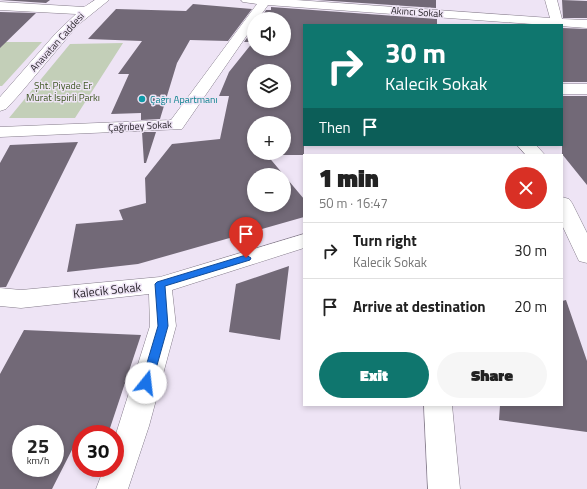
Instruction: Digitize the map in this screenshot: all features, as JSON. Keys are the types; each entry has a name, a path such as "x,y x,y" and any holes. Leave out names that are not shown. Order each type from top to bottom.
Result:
{"street":[{"name":"Anavatan Caddesi","path":"3,100 85,11 103,0"},
{"name":"Akıncı Sokak","path":"247,0 334,3 467,20 587,24"},
{"path":"467,20 471,0"},
{"path":"551,0 557,22"},
{"name":"Çağrıbey Sokak","path":"0,132 176,125 265,1"},
{"path":"0,6 85,11"},
{"path":"563,89 587,89"},
{"path":"527,146 535,154"},
{"path":"563,205 587,256"},
{"name":"Kalecik Sokak","path":"0,297 21,298 160,284 303,240"},
{"path":"112,489 134,426 163,326 160,284"},
{"path":"438,406 444,489"}],"green space":[{"name":"Şht. Piyade Er Murat İspirli Parkı","path":"0,42 42,42 2,86 0,86"},
{"name":"Şht. Piyade Er Murat İspirli Parkı","path":"123,43 75,118 9,118 70,44"}],"building":[{"path":"0,0 50,0 46,3"},
{"path":"317,0 436,0 436,8"},
{"path":"562,0 587,1 587,18 563,18"},
{"path":"193,4 252,9 250,12 247,12 247,16 228,41 190,40 177,63 160,119 141,120 141,113 111,114 129,74 118,74 142,41 88,39 116,9 186,11"},
{"path":"271,7 437,19 437,24 303,24 304,154 291,155 291,116 247,116 247,160 271,160 278,168 247,168 247,212 291,212 291,183 303,198 303,217 138,264 67,272 76,224 123,220 119,210 146,203 145,178 172,144 220,139 229,96 219,96 229,72 247,50 247,56 291,56 291,12 265,12 266,10 271,10"},
{"path":"0,12 36,13 0,48"},
{"path":"563,28 587,29 587,82 563,82"},
{"path":"563,96 587,96 587,185 562,154"},
{"path":"142,132 156,132 146,163 144,163"},
{"path":"78,142 6,287 0,287 0,163 10,145"},
{"path":"289,266 280,340 229,332 236,284"},
{"path":"566,300 587,361 587,432 499,420 500,406 563,406 563,301"},
{"path":"24,330 141,335 111,425 72,425 72,450 64,465 64,425 12,425 12,477 58,477 52,489 0,489 0,374"}],"place":[{"name":"Çağrı Apartmanı","path":"142,99"}],"route":[{"path":"146,383 163,326 160,284 246,258"}]}
